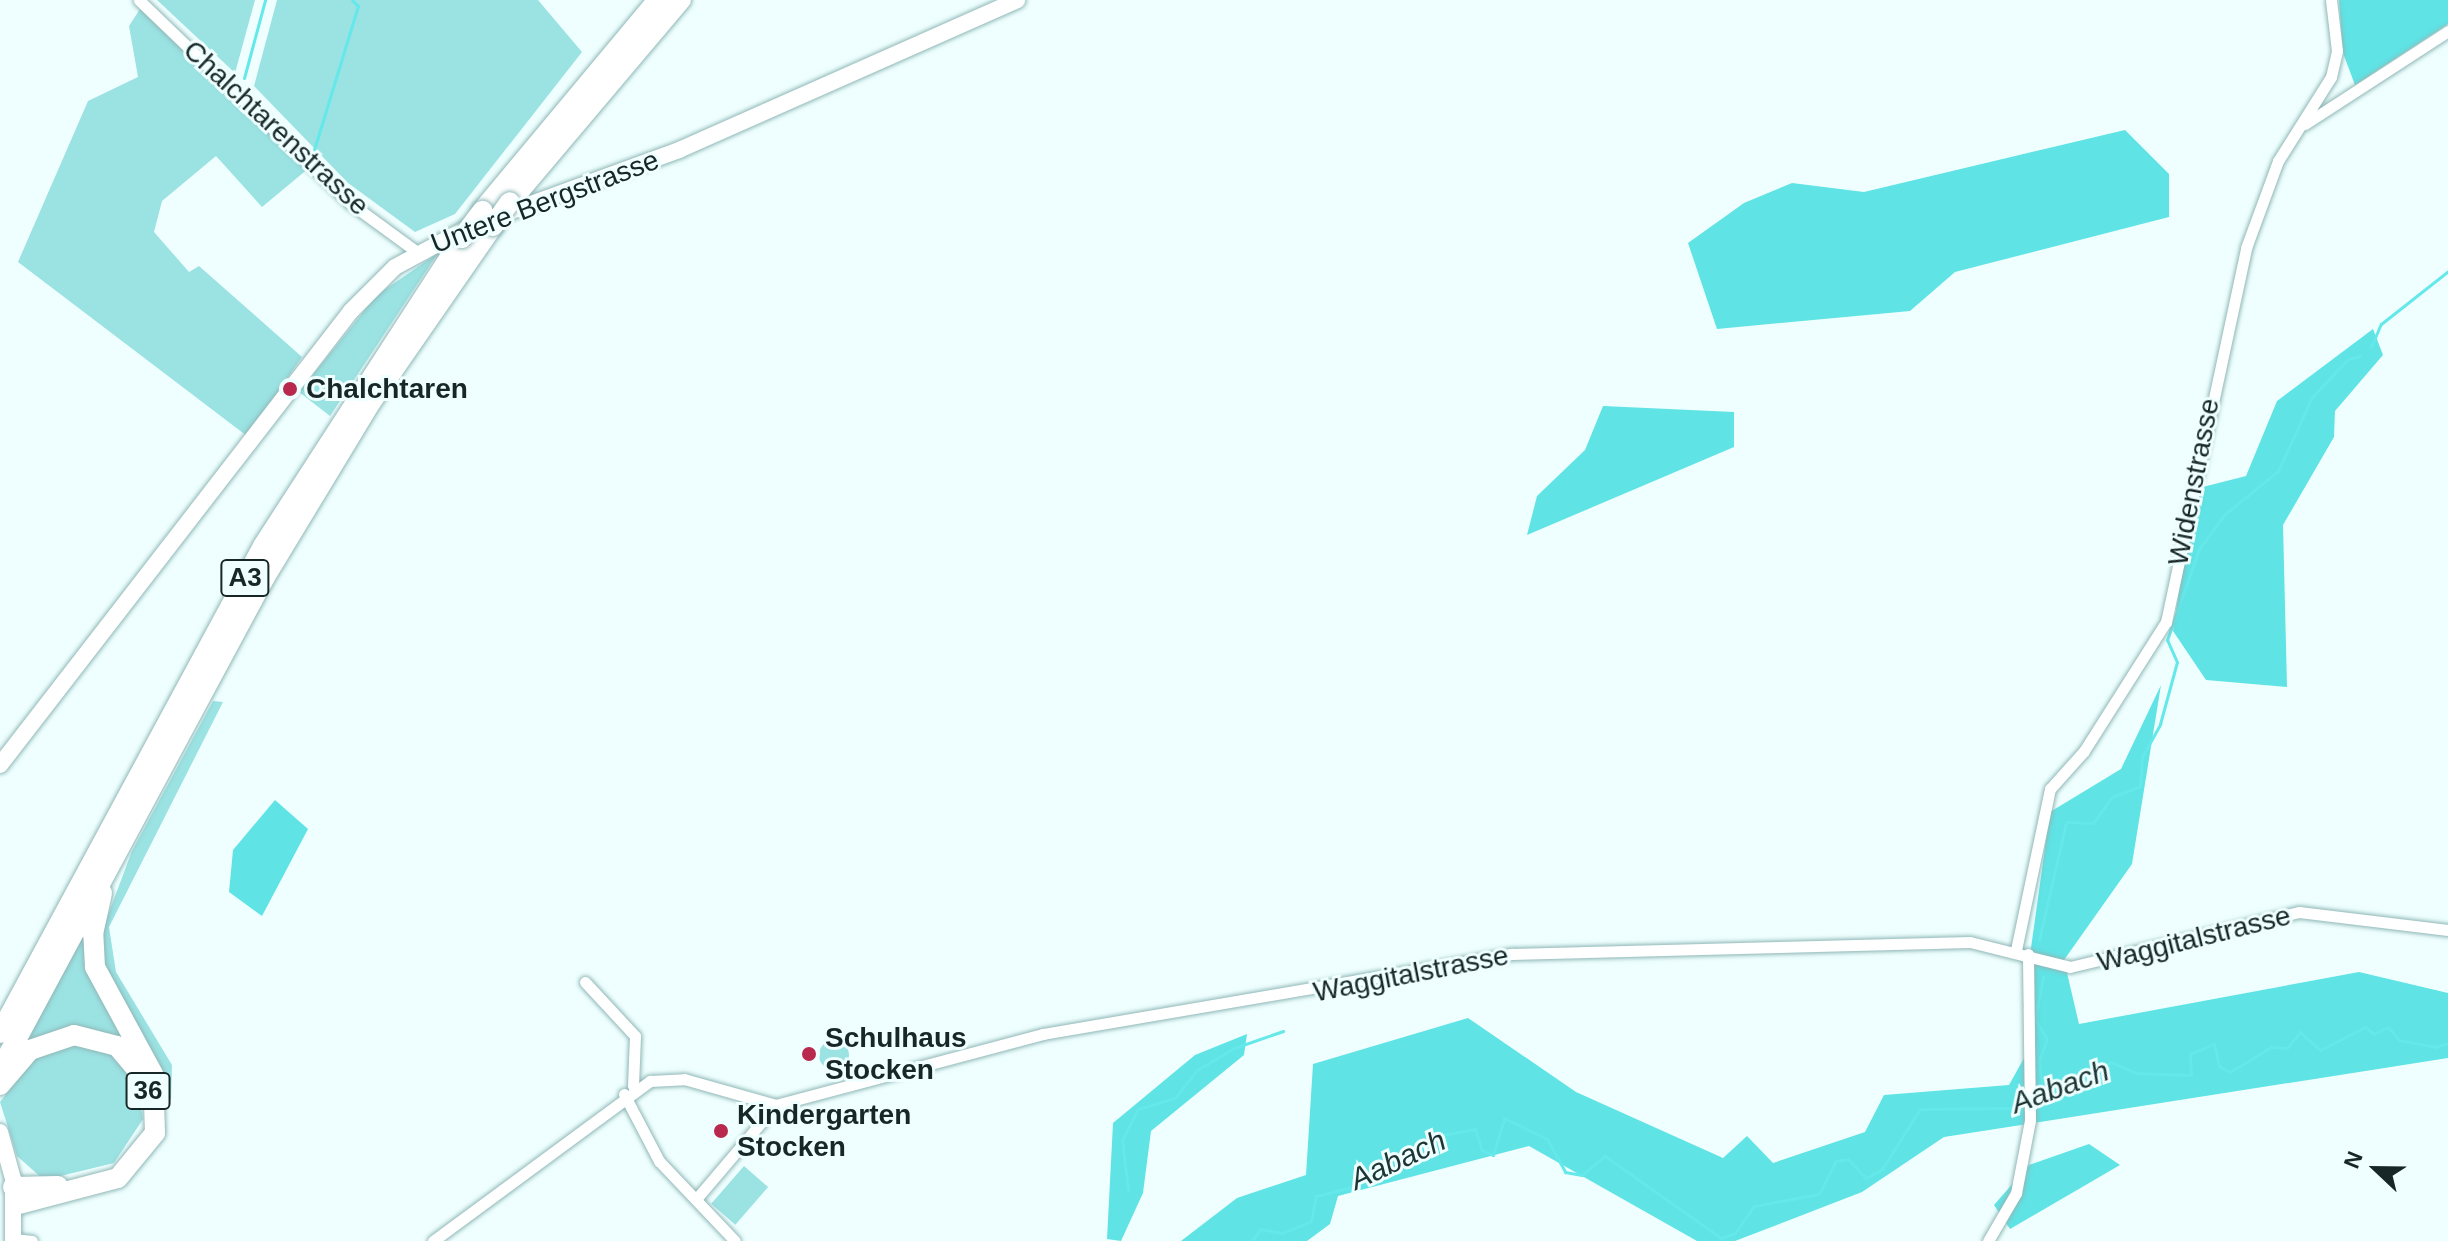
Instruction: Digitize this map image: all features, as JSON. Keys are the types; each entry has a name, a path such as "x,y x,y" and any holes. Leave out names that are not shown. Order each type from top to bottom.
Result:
{"highway":[{"name":"A3","path":"0,1070 123,836 320,485 488,219 658,0"},
{"name":"A3","path":"0,1033 263,546 462,238 510,202 681,0"},
{"path":"14,1196 118,1178 155,1133 153,1074 104,990 93,954 95,918 123,836"},
{"path":"0,1018 23,990"},
{"name":"36","path":"0,1085 37,1046 86,1035 130,1058 149,1099 142,1140 117,1167 68,1184 14,1196"}],"main road":[{"name":"Untere Bergstrasse","path":"0,765 351,311 417,252 679,150 1017,0"},
{"path":"0,1132 14,1196 13,1240"}],"street":[{"name":"Chalchtarenstrasse","path":"139,0 350,203 417,252"},
{"name":"Widenstrasse","path":"2016,950 2050,789 2084,751 2166,622 2246,248 2278,161 2331,77 2337,51 2331,0"},
{"path":"2301,126 2448,31"},
{"name":"Waggitalstrasse","path":"776,1105 1043,1034 1301,995 1511,954 1794,941 1970,942 2090,965 2299,912 2448,930"},
{"path":"1988,1241 2016,1193 2032,1102 2028,954"},
{"path":"585,982 635,1036 629,1090 659,1161 735,1241"},
{"path":"433,1241 629,1090 684,1079 776,1105 697,1198"},
{"path":"13,1240 32,1241"}],"shaded area":[{"path":"157,0 255,0 235,73"},
{"path":"277,0 538,0 582,52 455,214 415,232 348,183 254,86"},
{"path":"2339,0 2448,0 2448,24 2355,85 2343,53"},
{"path":"140,9 309,168 262,207 216,156 162,201 154,232 189,272 199,266 302,357 247,436 18,262 88,101 138,77 129,26"},
{"path":"2125,130 2169,174 2169,217 1955,272 1910,311 1717,329 1688,243 1744,203 1792,183 1864,192"},
{"path":"438,253 330,416 299,392 377,295"},
{"path":"2373,329 2383,355 2335,411 2334,437 2283,525 2287,687 2206,680 2173,631 2195,489 2246,476 2277,401"},
{"path":"1603,406 1734,412 1734,447 1527,535 1537,496 1585,450"},
{"path":"2161,685 2132,864 2064,960 2079,1024 2359,972 2448,993 2448,1058 1944,1137 1862,1192 1735,1241 1697,1241 1529,1146 1338,1196 1330,1224 1307,1241 1181,1241 1237,1198 1306,1175 1313,1064 1468,1018 1576,1092 1723,1158 1747,1136 1773,1163 1865,1132 1884,1095 2009,1085 2033,1042 2023,1005 2050,812 2121,769"},
{"path":"213,701 223,702 109,927 116,972 172,1065 171,1101 159,1063 107,980 99,939 132,851"},
{"path":"275,800 308,829 262,916 229,892 233,850"},
{"path":"87,923 132,1052 28,1040"},
{"path":"1247,1034 1244,1055 1151,1131 1143,1193 1121,1241 1107,1239 1113,1123 1195,1055"},
{"path":"834,1040 845,1044 849,1055 845,1066 834,1070 823,1066 819,1055 823,1044"},
{"path":"60,1043 112,1051 137,1081 143,1119 114,1163 44,1180 17,1156 0,1102 33,1057"},
{"path":"2089,1144 2120,1165 2010,1229 1994,1205 2029,1165"},
{"path":"744,1166 768,1187 735,1225 711,1204"}],"waterway":[{"path":"244,78 265,0"},
{"path":"313,153 358,6 352,0"},
{"path":"2371,347 2381,324 2448,271"},
{"path":"2039,940 2066,822 2093,823 2112,797 2140,786 2142,757 2160,724 2177,662 2167,640 2199,549 2225,514 2278,471 2312,397 2348,359 2360,356"},
{"path":"2043,977 2035,1020 2047,1039 2039,1060 2043,1095"},
{"name":"Aabach","path":"1252,1241 1260,1229 1282,1233 1311,1221 1316,1196 1353,1187 1413,1156 1432,1137 1475,1129 1482,1150 1493,1155 1504,1118 1547,1139 1565,1172 1582,1175 1605,1156 1721,1238 1735,1233 1754,1206 1819,1194 1836,1161 1848,1159 1866,1178 1882,1169 1920,1109 2014,1108 2037,1103 2056,1086 2081,1086 2111,1062 2136,1073 2191,1075 2190,1054 2214,1044 2219,1066 2230,1072 2271,1047 2287,1048 2300,1032 2320,1050 2365,1027 2374,1034 2388,1027 2399,1040 2435,1047 2448,1043"},
{"path":"1128,1190 1122,1140 1138,1109 1175,1098 1197,1070 1234,1048 1283,1031"}],"place":[{"name":"Chalchtaren","path":"290,389"},
{"name":"Schulhaus Stocken","path":"809,1054"},
{"name":"Kindergarten Stocken","path":"721,1131"}]}
